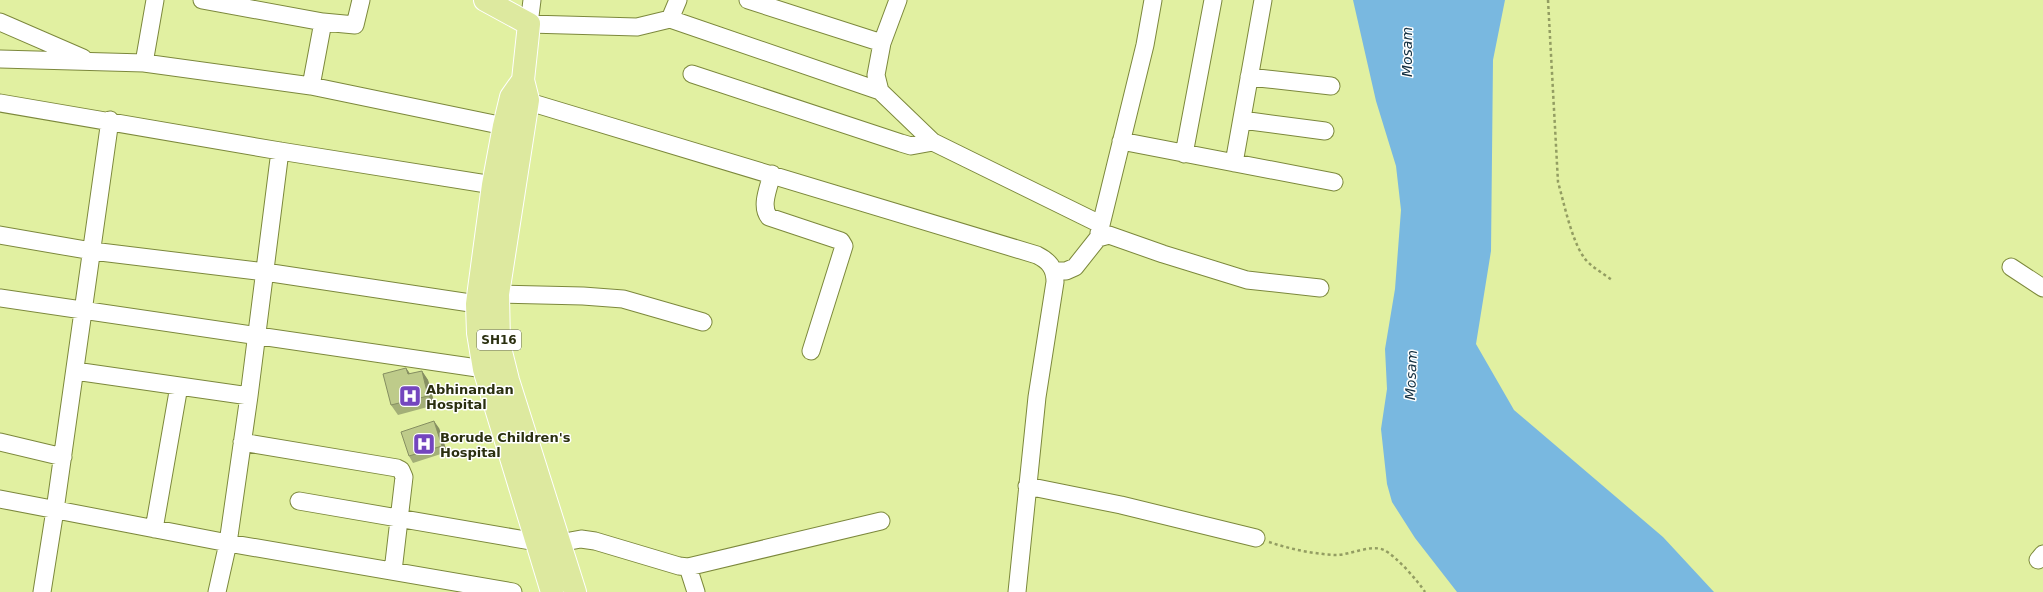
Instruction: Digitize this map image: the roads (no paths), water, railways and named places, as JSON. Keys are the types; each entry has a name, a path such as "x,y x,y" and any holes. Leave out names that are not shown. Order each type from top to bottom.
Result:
{"main road":[{"path":"485,0 529,24"},
{"name":"SH16","path":"529,24 498,294 499,344 494,369 536,542 552,592"},
{"path":"504,126 520,92"},
{"name":"SH16","path":"504,126 493,185 477,304 478,333 494,369 559,543 575,592"}],"street":[{"path":"144,63 155,0"},
{"path":"202,0 323,22 355,24 361,0"},
{"path":"532,0 529,24 637,27 670,19 880,91 933,142 1099,231 1169,256 1247,280 1320,288"},
{"path":"670,19 678,0"},
{"path":"748,0 882,43"},
{"path":"1184,154 1213,0"},
{"path":"1234,164 1263,0"},
{"path":"880,91 876,74 882,43 895,1"},
{"path":"1055,271 1066,271 1075,267 1099,231 1145,45 1149,1"},
{"path":"0,22 91,61"},
{"path":"311,86 323,22"},
{"path":"0,59 144,63 311,86 504,126"},
{"path":"692,74 911,146 933,142"},
{"path":"1250,77 1331,86"},
{"path":"520,92 772,174 1046,259 1055,271 1055,282 1037,397 1017,592"},
{"path":"0,103 110,120 280,151 493,185"},
{"path":"42,592 63,457 110,120"},
{"path":"1242,120 1325,131"},
{"path":"1121,141 1234,164 1334,182"},
{"path":"217,592 228,543 249,396 280,151"},
{"path":"772,174 764,207 770,217 841,241 844,246 811,350"},
{"path":"0,235 92,251 265,272 477,304"},
{"path":"2011,267 2043,288"},
{"path":"498,294 583,296 623,299 703,322"},
{"path":"0,298 494,369"},
{"path":"75,371 249,396"},
{"path":"154,529 179,386"},
{"path":"0,442 63,457"},
{"path":"242,442 397,468 401,470 404,477 393,571"},
{"path":"1027,486 1121,505 1256,538"},
{"path":"0,499 228,543 513,592"},
{"path":"298,501 536,542"},
{"path":"559,543 581,539 594,541 679,566 688,567 881,520"},
{"path":"688,567 696,592"}],"water":[{"name":"Mosam","path":"1353,0 1505,0 1493,60 1491,251 1476,344 1514,410 1663,537 1714,592 1457,592 1415,538 1392,502 1387,484 1381,429 1387,389 1385,349 1395,289 1401,210 1396,166 1376,101"}],"place":[{"name":"Abhinandan Hospital","path":"410,396"},
{"name":"Borude Children's Hospital","path":"424,444"}]}
